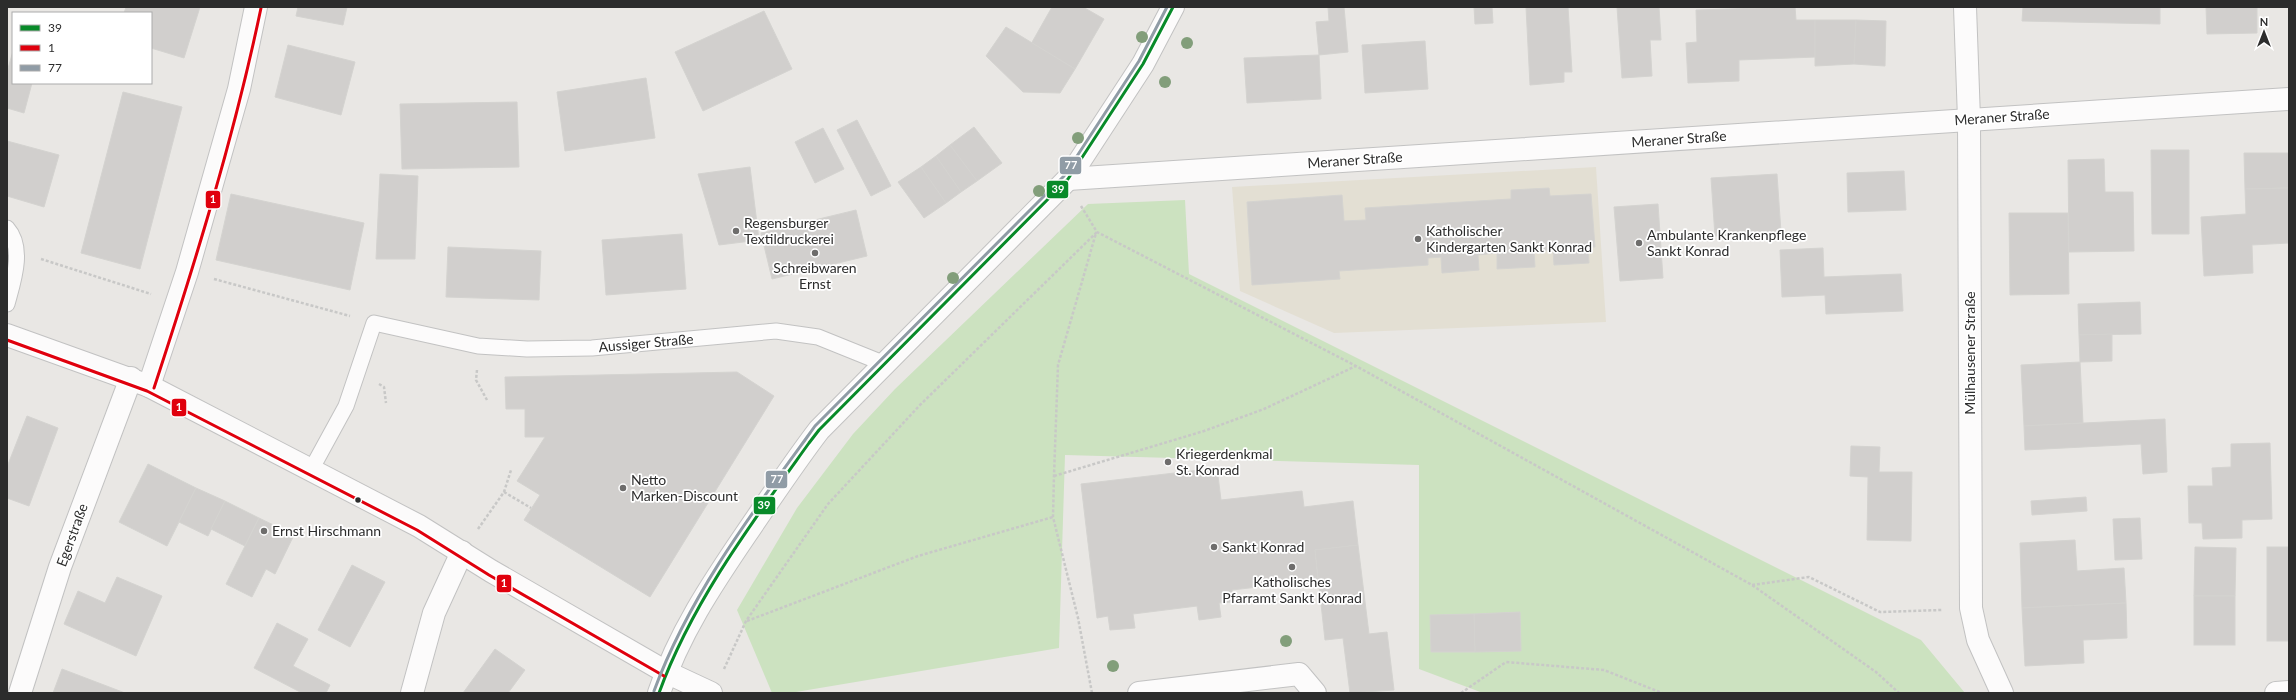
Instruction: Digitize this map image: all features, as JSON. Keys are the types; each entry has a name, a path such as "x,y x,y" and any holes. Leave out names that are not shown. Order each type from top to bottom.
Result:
{"street":[{"name":"Egerstraße","path":"20,693 60,567 140,382 177,302 239,90 256,7"},
{"path":"659,693 666,672 705,593 792,465 819,430 1068,179 1143,64 1173,7"},
{"name":"Mülhausener Straße","path":"1965,7 1969,120 1971,608 1978,640 2002,693"},
{"name":"Meraner Straße","path":"1068,179 2289,99"},
{"path":"7,335 140,382 419,526 666,672 711,693"},
{"path":"412,693 434,613 462,552"},
{"path":"1139,693 1222,688 1299,674 1315,693"},
{"path":"2276,693 2289,692"}],"lane":[{"path":"7,228 16,251 17,269 7,304"},
{"name":"Aussiger Straße","path":"374,323 478,346 527,349 592,348 776,331 818,337 885,364"},
{"path":"311,470 346,406 374,323"}],"path":[{"path":"1068,179 1089,222 1097,232 1356,366 1752,585 1876,672 1899,693"},
{"path":"1092,693 1078,618 1053,517 1058,365 1097,232"},
{"path":"722,674 746,621 828,504 920,405 1097,232"},
{"path":"16,251 177,302"},
{"path":"187,272 374,323"},
{"path":"478,346 476,380 487,400"},
{"path":"1054,476 1212,428 1264,409 1356,366"},
{"path":"462,552 504,492 511,470"},
{"path":"504,492 531,508"},
{"path":"746,621 918,556 1053,517"},
{"path":"1752,585 1809,577 1880,612 1971,608"},
{"path":"1461,693 1506,662 1604,670 1662,693"}],"shaded area":[{"name":"Katholischer Kindergarten Sankt Konrad","path":"1596,167 1606,322 1334,333 1240,291 1232,187"}],"green space":[{"path":"1185,200 1189,274 1921,640 1965,693 1483,693 1419,669 1419,465 1065,455 1059,648 790,693 772,693 737,610 797,508 853,434 895,389 1088,204"}],"building":[{"path":"126,7 200,7 184,58 152,48 152,12 124,12"},
{"path":"298,7 347,7 343,25 296,16"},
{"path":"1052,7 1083,7 1104,19 1075,69 1031,44"},
{"path":"1328,7 1344,7 1348,52 1319,55 1316,22 1329,21"},
{"path":"1474,7 1492,7 1493,23 1475,24"},
{"path":"1526,7 1568,7 1572,72 1564,72 1564,82 1530,85"},
{"path":"1617,7 1659,7 1661,40 1650,40 1652,76 1622,78"},
{"path":"1795,7 1796,20 1815,20 1816,57 1739,60 1739,81 1688,83 1686,43 1697,42 1696,10"},
{"path":"2023,7 2160,7 2160,24 2022,21"},
{"path":"2206,7 2257,7 2257,33 2207,34"},
{"path":"764,11 792,69 703,111 675,52"},
{"path":"1815,20 1856,20 1854,64 1815,66"},
{"path":"1856,20 1886,21 1885,66 1854,64"},
{"path":"1006,27 1075,69 1060,93 1023,92 986,56"},
{"path":"1425,41 1428,89 1365,93 1362,45"},
{"path":"288,45 355,62 341,115 275,97"},
{"path":"12,54 12,84 32,84 24,113 7,108 7,72"},
{"path":"1319,55 1321,99 1247,103 1244,58"},
{"path":"646,78 655,138 565,151 557,92"},
{"path":"123,92 182,107 140,269 81,253"},
{"path":"517,102 519,167 402,169 400,104"},
{"path":"857,120 891,186 871,196 837,130"},
{"path":"974,127 1002,163 977,181 950,145"},
{"path":"823,128 844,169 815,183 795,142"},
{"path":"7,141 59,155 44,207 7,196"},
{"path":"950,145 977,181 961,192 936,156"},
{"path":"2151,150 2189,150 2189,234 2152,234"},
{"path":"2244,153 2289,153 2289,188 2245,189"},
{"path":"936,156 961,192 946,203 921,167"},
{"path":"2104,159 2105,192 2133,192 2134,251 2069,252 2068,160"},
{"path":"750,167 759,240 719,245 698,174"},
{"path":"921,167 946,203 924,218 898,182"},
{"path":"1904,171 1906,210 1848,212 1847,173"},
{"path":"380,174 418,176 415,259 376,259"},
{"path":"1777,174 1781,232 1715,236 1711,178"},
{"path":"1549,188 1550,196 1591,194 1595,247 1588,247 1589,263 1554,265 1553,250 1534,251 1535,267 1497,269 1497,253 1478,255 1479,270 1442,273 1441,257 1428,258 1428,265 1339,271 1340,279 1252,285 1247,202 1342,195 1344,221 1366,220 1365,208 1511,199 1511,190"},
{"path":"2289,188 2289,243 2252,245 2253,273 2204,276 2201,217 2246,214 2245,189"},
{"path":"231,194 364,223 350,290 216,260"},
{"name":"Ambulante Krankenpflege Sankt Konrad","path":"1658,204 1663,278 1620,281 1614,207"},
{"path":"856,210 867,256 772,279 761,233"},
{"path":"2009,213 2068,213 2069,294 2010,295"},
{"path":"682,234 686,289 606,295 602,240"},
{"path":"448,247 541,251 539,300 446,297"},
{"path":"1823,248 1824,277 1901,274 1903,311 1826,314 1825,295 1782,297 1780,250"},
{"path":"2140,302 2141,334 2079,335 2078,304"},
{"path":"2112,334 2112,361 2080,362 2079,335"},
{"path":"2080,362 2083,423 2024,426 2021,365"},
{"name":"Netto Marken-Discount","path":"737,372 774,396 650,597 524,520 540,495 517,481 545,437 525,437 525,409 506,409 505,377"},
{"path":"27,416 58,428 29,506 7,498 7,467"},
{"path":"2165,419 2167,472 2143,474 2141,444 2025,450 2024,426"},
{"path":"2270,443 2272,519 2242,520 2242,538 2203,539 2202,523 2189,523 2188,486 2213,486 2212,468 2231,467 2231,444"},
{"path":"1851,446 1880,447 1879,472 1912,472 1911,541 1867,540 1868,477 1850,476"},
{"path":"148,464 196,488 167,546 119,522"},
{"name":"Sankt Konrad","path":"1217,468 1221,500 1302,491 1304,507 1353,501 1358,545 1315,550 1318,580 1232,590 1233,602 1219,603 1221,617 1199,620 1197,606 1133,614 1135,628 1110,630 1108,616 1097,618 1081,484"},
{"path":"196,488 225,501 208,536 179,522"},
{"path":"2086,497 2087,511 2032,515 2031,501"},
{"path":"225,501 259,518 245,546 211,529"},
{"path":"259,518 294,535 275,574 266,569 252,597 226,584"},
{"path":"2140,518 2142,559 2115,560 2113,519"},
{"path":"2075,540 2077,571 2124,568 2126,603 2022,608 2020,543"},
{"path":"1358,545 1369,634 1387,632 1394,690 1350,693 1343,638 1325,640 1315,550"},
{"path":"2195,547 2236,548 2235,596 2194,596"},
{"path":"2267,547 2289,547 2289,641 2267,641"},
{"path":"352,565 385,582 350,647 318,630"},
{"path":"117,577 162,596 136,656 64,624 78,591 105,603"},
{"path":"2194,596 2235,596 2235,645 2194,645"},
{"path":"2126,603 2127,638 2083,640 2084,663 2025,666 2022,608"},
{"path":"1520,612 1521,651 1475,652 1474,614"},
{"path":"1474,614 1475,652 1431,652 1430,615"},
{"path":"277,623 308,639 293,666 330,685 326,693 302,693 254,668"},
{"path":"495,649 525,670 508,693 463,693"},
{"path":"62,669 125,693 53,693"}],"transit line":[{"name":"77","path":"654,691 684,624 721,560 762,499 815,426 1064,176 1139,61 1167,7"},
{"name":"39","path":"659,693 688,627 706,594 746,532 809,443 819,430 1068,179 1143,64 1173,7"},
{"name":"1","path":"154,388 213,200 239,104 261,8"},
{"name":"1","path":"7,340 147,391 417,530 489,575 664,676"}],"place":[{"name":"Regensburger Textildruckerei","path":"736,231"},
{"name":"Katholischer Kindergarten Sankt Konrad","path":"1418,239"},
{"name":"Ambulante Krankenpflege Sankt Konrad","path":"1639,243"},
{"name":"Schreibwaren Ernst","path":"815,253"},
{"name":"Kriegerdenkmal St. Konrad","path":"1168,462"},
{"name":"Netto Marken-Discount","path":"623,488"},
{"name":"Ernst Hirschmann","path":"264,531"},
{"name":"Sankt Konrad","path":"1214,547"},
{"name":"Katholisches Pfarramt Sankt Konrad","path":"1292,567"}]}
